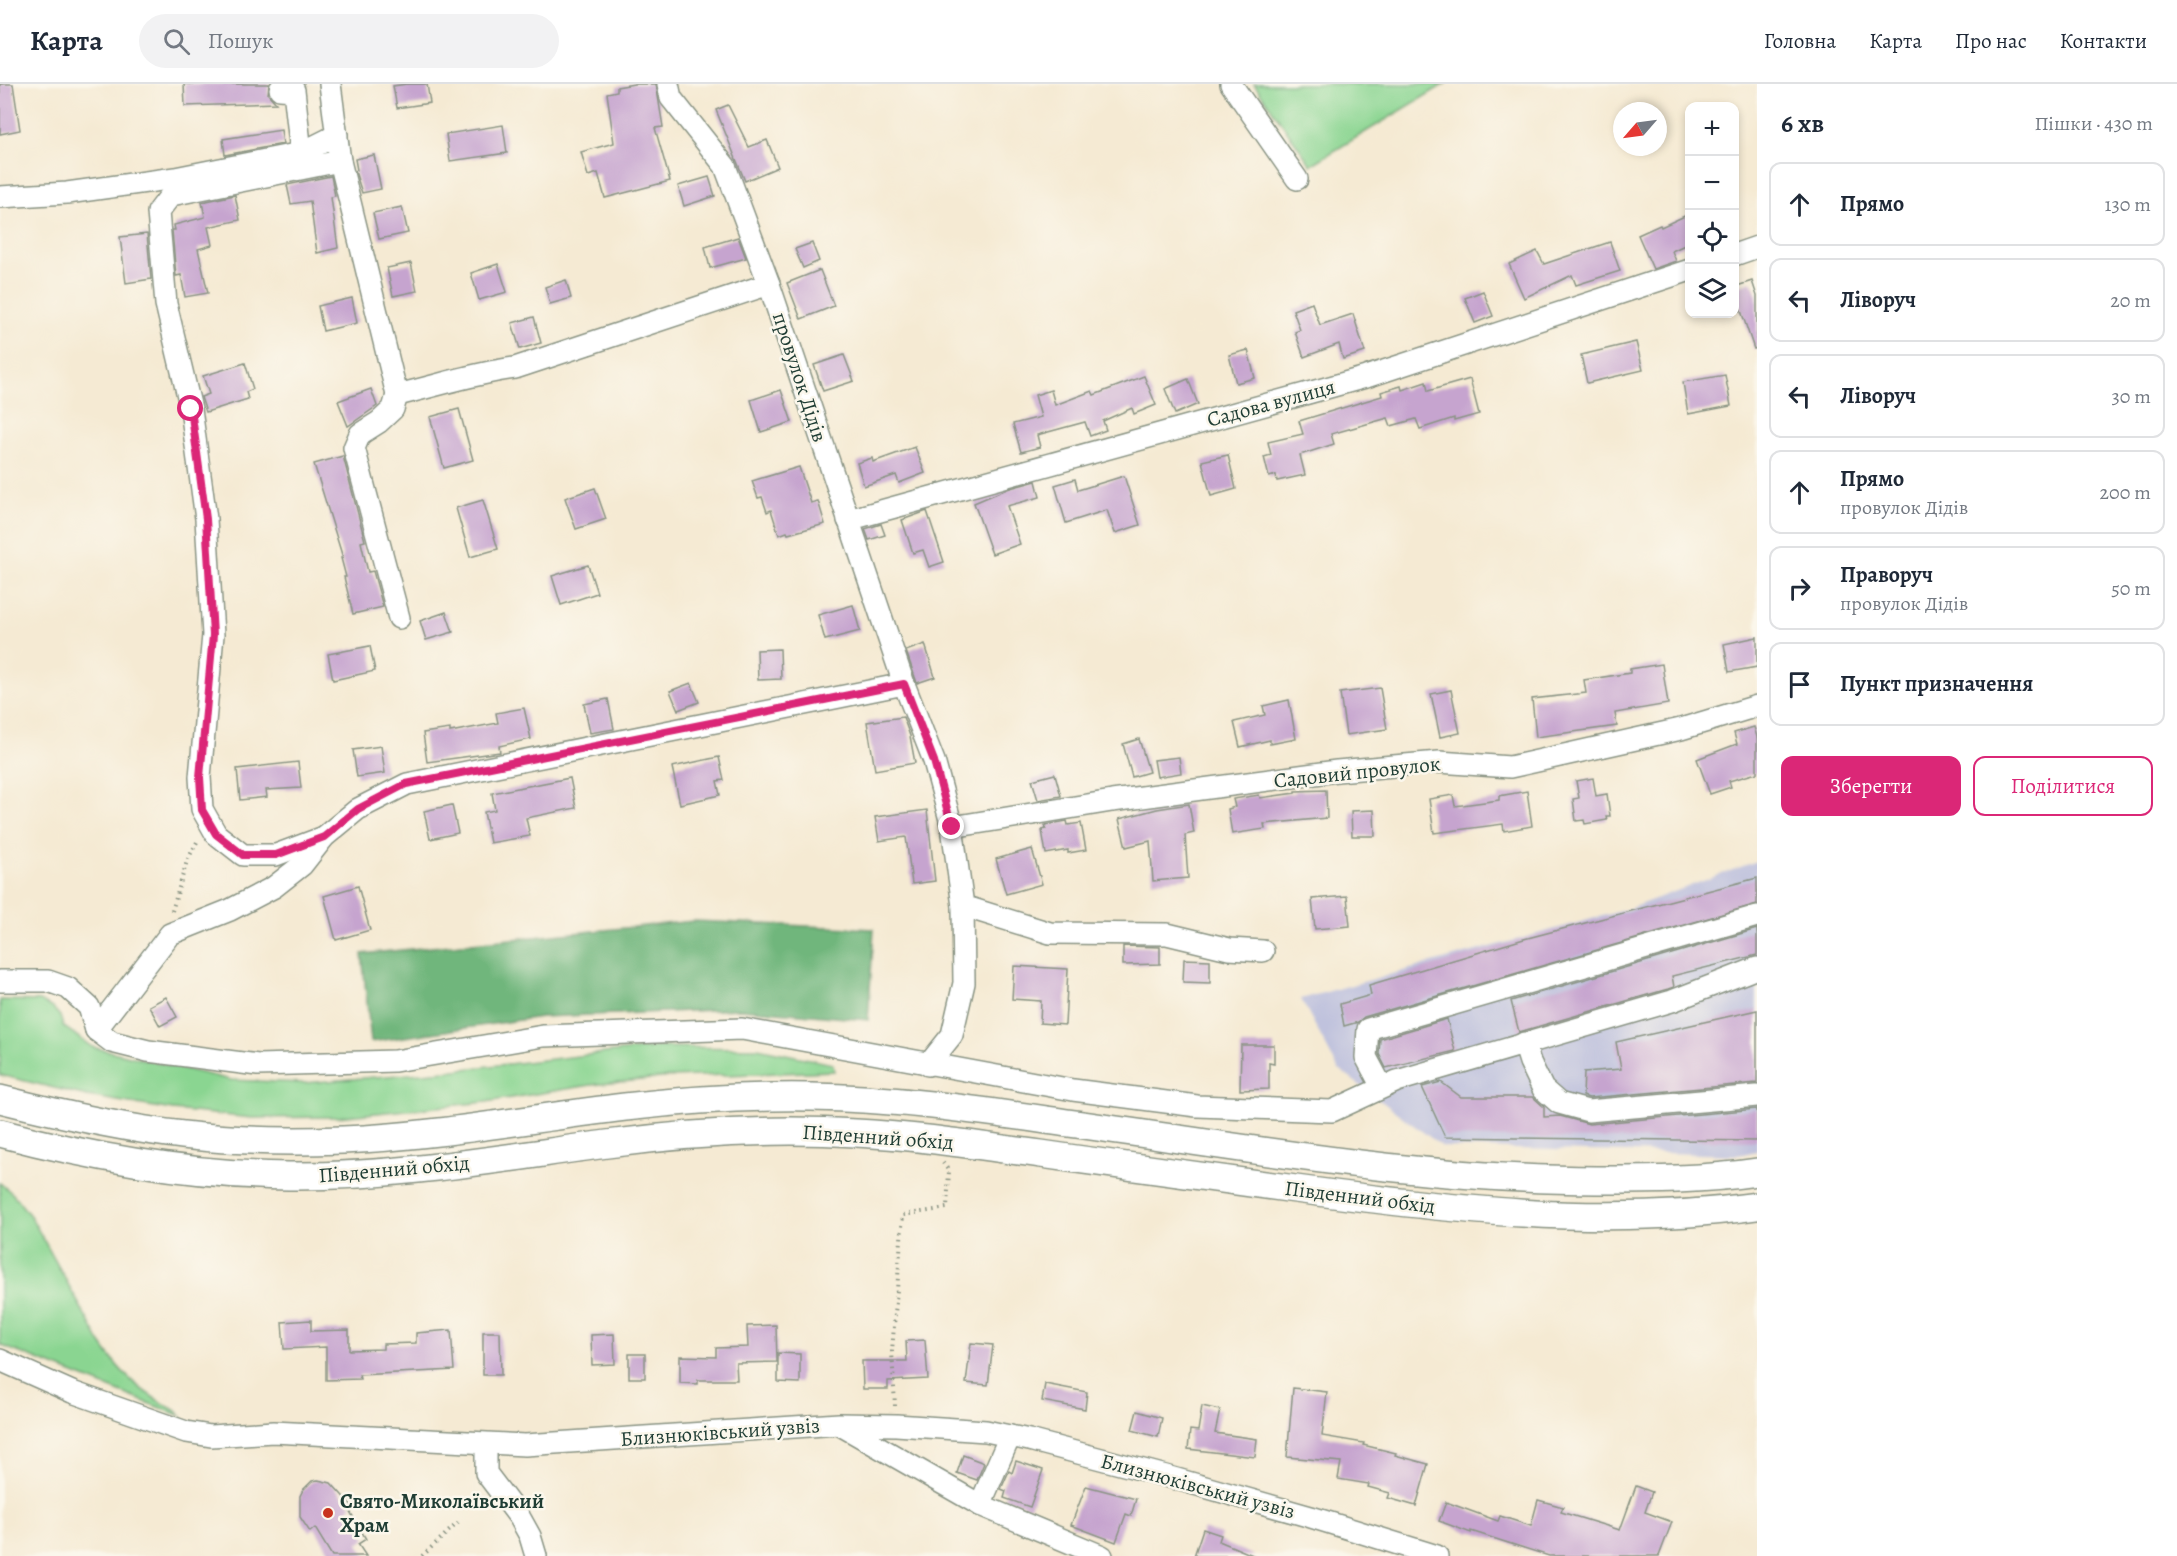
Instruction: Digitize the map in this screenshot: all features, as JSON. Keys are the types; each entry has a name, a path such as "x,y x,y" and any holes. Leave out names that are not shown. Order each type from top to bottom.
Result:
{"main road":[{"name":"Південний обхід","path":"0,1099 134,1128 185,1136 260,1140 343,1140 487,1127 627,1107 721,1099 811,1097 944,1105 1388,1168 1467,1175 1544,1180 1630,1180 1731,1176 1757,1172"},
{"name":"Південний обхід","path":"0,1133 107,1158 167,1167 290,1176 367,1173 488,1161 610,1143 693,1135 776,1130 859,1133 940,1141 1389,1202 1473,1210 1556,1215 1631,1215 1733,1210 1757,1206"}],"street":[{"path":"330,84 340,161 397,395 393,409 379,422 360,434 354,448 399,618"},
{"name":"провулок Дідів","path":"668,84 671,98 725,166 769,284 904,684 934,761 952,827 963,906 964,983 952,1035 928,1065"},
{"path":"1232,84 1297,179"},
{"path":"280,90 294,90 301,153"},
{"path":"0,197 67,193 175,178 301,153 337,135"},
{"path":"324,837 276,855 243,855 216,834 202,810 200,777 213,635 206,519 191,409 166,304 158,212 171,195 340,161"},
{"path":"1739,253 1757,247"},
{"name":"Садова вулиця","path":"848,520 1366,377 1685,271"},
{"path":"397,395 480,373 515,368 769,284"},
{"path":"96,1030 170,934 230,910 274,887 302,865 324,837 358,809 406,784 904,684"},
{"name":"Садовий провулок","path":"952,827 1112,801 1338,771 1439,762 1510,767 1681,729 1757,706"},
{"path":"963,906 1050,933 1167,934 1229,949 1263,951"},
{"path":"1382,1087 1366,1057 1368,1029 1757,916"},
{"path":"0,981 48,981 68,988 89,1007 96,1030 112,1042 148,1051 258,1065 395,1061 543,1036 742,1029 1073,1090 1197,1106 1332,1111 1382,1087 1524,1043 1672,1001 1757,968"},
{"path":"1524,1043 1543,1089 1559,1104 1588,1112 1757,1096"},
{"name":"Близнюківський узвіз","path":"0,1360 72,1392 186,1431 211,1436 273,1432 525,1445 839,1424 975,1430 1010,1436 1177,1479 1437,1556"},
{"path":"839,1424 980,1505 1102,1556"},
{"path":"980,1505 1010,1436"},
{"path":"486,1444 486,1473 530,1536 536,1556"}],"path":[{"path":"170,934 173,907 187,861 208,821"},
{"path":"896,1425 892,1351 903,1215 948,1208 949,1171"},
{"path":"422,1556 461,1520"}],"shaded area":[{"path":"1757,861 1757,1151 1738,1155 1443,1147 1338,1069 1301,999 1628,909"}],"green space":[{"path":"1254,84 1445,84 1311,165"},
{"path":"694,921 874,929 868,1020 741,1009 541,1017 371,1042 362,954"},
{"path":"0,1000 40,1001 53,1008 60,1016 63,1026 92,1047 231,1080 304,1083 446,1071 657,1047 758,1048 833,1064 834,1071 671,1077 591,1085 486,1102 337,1117 252,1118 173,1110 87,1096 0,1075"},
{"path":"0,1183 13,1194 31,1217 100,1342 117,1365 134,1383 181,1416 0,1345"}],"building":[{"path":"0,84 13,84 20,130 0,134"},
{"path":"184,84 269,84 268,94 276,103 185,106"},
{"path":"427,84 430,103 397,108 393,86"},
{"path":"656,84 663,127 655,128 670,181 605,198 598,173 588,176 581,152 614,143 607,93 617,91 617,87"},
{"path":"728,105 749,147 767,140 778,167 745,181 716,110"},
{"path":"503,125 507,153 450,161 446,134"},
{"path":"281,130 283,144 225,155 223,139"},
{"path":"374,155 381,189 362,193 355,171 357,170 355,159"},
{"path":"331,176 335,196 331,197 338,248 317,253 310,201 291,204 287,185"},
{"path":"709,177 715,196 684,206 678,186"},
{"path":"235,195 240,220 208,227 212,245 198,249 208,293 185,297 181,275 176,276 172,230 175,230 174,225 205,217 202,202"},
{"path":"402,207 408,233 379,239 373,213"},
{"path":"1685,216 1685,245 1672,251 1676,261 1653,269 1638,235 1660,225 1661,227"},
{"path":"147,234 151,279 126,283 120,237"},
{"path":"738,237 746,258 710,268 705,247"},
{"path":"1610,242 1620,271 1576,285 1572,275 1524,298 1509,264 1537,251 1544,264"},
{"path":"812,243 819,261 803,268 795,249"},
{"path":"411,263 417,291 393,296 387,268"},
{"path":"498,264 507,292 479,300 471,273"},
{"path":"820,270 834,306 801,319 787,283"},
{"path":"566,280 571,298 550,304 545,287"},
{"path":"1752,281 1757,296 1757,348 1754,349 1739,305 1739,285"},
{"path":"1483,291 1493,316 1475,323 1465,298"},
{"path":"352,298 357,323 323,331 318,306"},
{"path":"1312,303 1320,325 1353,314 1365,352 1343,359 1339,344 1304,357 1295,332 1300,330 1293,310"},
{"path":"534,317 541,343 520,349 512,323"},
{"path":"1636,342 1643,370 1587,383 1581,355"},
{"path":"1248,350 1255,378 1236,383 1229,355"},
{"path":"844,355 854,381 823,391 814,365"},
{"path":"245,363 253,389 246,392 248,399 206,412 201,397 209,394 203,376"},
{"path":"1725,375 1731,406 1688,414 1683,382"},
{"path":"1144,376 1156,405 1134,414 1132,408 1103,421 1106,430 1090,436 1085,422 1037,435 1040,447 1021,452 1013,424 1041,417 1035,395 1051,390 1055,405 1092,391 1094,395"},
{"path":"1188,379 1198,404 1175,414 1165,389"},
{"path":"1470,379 1479,414 1454,421 1454,418 1420,429 1416,419 1391,426 1388,418 1331,434 1334,444 1300,455 1305,475 1277,481 1276,475 1269,477 1264,457 1271,455 1268,442 1303,434 1299,421 1382,396 1381,392 1401,386 1402,390 1426,382 1428,391"},
{"path":"371,389 377,406 348,426 338,401"},
{"path":"781,390 792,422 761,432 751,400"},
{"path":"459,409 473,460 444,468 430,417"},
{"path":"915,447 925,473 899,483 896,475 864,486 857,463 872,458 873,462"},
{"path":"1228,455 1236,489 1211,496 1202,461"},
{"path":"343,456 365,541 361,542 368,572 373,571 383,607 353,614 344,577 346,577 341,558 343,558 314,464"},
{"path":"799,467 811,503 818,501 825,524 779,535 771,510 767,512 762,497 758,498 752,481"},
{"path":"1124,476 1140,525 1115,533 1107,510 1066,523 1055,485 1075,479 1078,490"},
{"path":"1036,481 1040,497 1007,506 1020,544 992,554 974,503 1007,489"},
{"path":"595,488 606,519 576,529 565,498"},
{"path":"483,500 498,549 470,557 456,508"},
{"path":"927,511 944,562 929,567 923,550 913,553 902,520"},
{"path":"881,524 885,535 869,540 865,529"},
{"path":"588,565 597,593 561,605 552,576"},
{"path":"853,605 860,631 825,640 818,615"},
{"path":"446,612 453,632 426,640 420,621"},
{"path":"1757,637 1757,667 1729,672 1724,644"},
{"path":"925,644 935,677 917,683 906,651"},
{"path":"370,646 375,671 333,680 328,654"},
{"path":"780,649 781,679 758,680 757,650"},
{"path":"1662,664 1668,704 1615,713 1617,726 1536,737 1532,699 1586,693 1584,680 1630,673 1630,669"},
{"path":"691,683 699,702 678,710 670,691"},
{"path":"1380,688 1387,729 1346,735 1340,693"},
{"path":"1451,690 1460,733 1440,737 1431,694"},
{"path":"608,699 614,729 590,733 584,704"},
{"path":"1289,700 1296,739 1270,744 1270,740 1240,747 1234,722 1265,715 1263,706"},
{"path":"524,708 531,739 499,746 500,752 427,762 423,733 450,729 450,732 498,723 496,713"},
{"path":"903,717 910,736 915,763 875,770 867,722"},
{"path":"1754,727 1757,737 1757,773 1729,781 1731,787 1710,794 1697,759 1737,744 1734,733"},
{"path":"1139,739 1149,772 1132,777 1123,744"},
{"path":"381,746 385,773 357,777 353,750"},
{"path":"719,757 724,780 717,781 720,795 680,804 672,767"},
{"path":"1179,757 1181,773 1157,777 1154,760"},
{"path":"298,762 301,788 266,790 267,797 240,800 237,769"},
{"path":"1055,774 1061,796 1038,800 1032,780"},
{"path":"570,778 576,808 526,818 530,836 490,843 484,812 495,810 492,793"},
{"path":"1593,778 1596,796 1607,794 1610,816 1606,816 1607,820 1585,824 1584,820 1576,821 1573,799 1579,798 1576,781"},
{"path":"1326,790 1327,818 1264,824 1265,829 1232,834 1228,809 1235,807 1233,799 1259,795 1260,798 1295,793 1295,791"},
{"path":"1527,791 1532,826 1504,831 1503,824 1434,833 1429,799 1453,795 1455,806 1499,800 1499,796"},
{"path":"1189,804 1194,833 1185,835 1188,878 1153,881 1150,841 1126,847 1119,819 1157,809"},
{"path":"452,805 458,833 430,839 424,811"},
{"path":"927,810 935,881 912,884 906,837 879,841 875,817"},
{"path":"1374,810 1375,836 1352,836 1351,811"},
{"path":"1067,821 1068,825 1081,823 1086,850 1046,854 1042,830 1046,829 1045,825"},
{"path":"1032,849 1042,884 1006,894 996,859"},
{"path":"1757,878 1757,904 1364,1017 1358,1022 1344,1026 1340,1004 1371,995 1369,985 1524,939"},
{"path":"358,886 370,930 336,940 324,896"},
{"path":"1347,896 1350,926 1315,929 1312,899"},
{"path":"1757,929 1757,955 1672,976 1674,987 1519,1032 1511,1001"},
{"path":"1123,946 1160,947 1160,964 1123,965"},
{"path":"1184,959 1210,960 1210,983 1183,982"},
{"path":"1014,966 1068,969 1065,1025 1040,1023 1041,1001 1012,999"},
{"path":"166,997 177,1017 160,1026 149,1006"},
{"path":"1757,1010 1757,1083 1589,1098 1583,1096 1584,1072 1621,1069 1616,1042"},
{"path":"1447,1019 1455,1051 1386,1068 1379,1054 1380,1039"},
{"path":"1241,1045 1274,1045 1274,1064 1269,1063 1269,1089 1240,1090"},
{"path":"1441,1082 1461,1097 1533,1097 1544,1107 1544,1117 1560,1116 1589,1124 1757,1109 1757,1141 1445,1137 1422,1087"},
{"path":"311,1320 311,1331 349,1330 349,1350 383,1349 383,1344 416,1343 416,1333 451,1330 454,1370 359,1375 360,1379 326,1380 326,1347 284,1349 282,1322"},
{"path":"776,1325 777,1362 736,1363 737,1380 698,1380 698,1384 680,1383 680,1356 716,1357 716,1348 748,1347 747,1326"},
{"path":"483,1332 500,1332 501,1375 483,1375"},
{"path":"614,1334 615,1364 592,1365 591,1335"},
{"path":"925,1340 928,1379 888,1381 888,1389 863,1389 862,1361 907,1361 906,1341"},
{"path":"971,1343 993,1345 988,1385 966,1383"},
{"path":"778,1353 800,1354 800,1383 778,1382"},
{"path":"629,1354 645,1354 645,1378 629,1378"},
{"path":"1045,1384 1087,1392 1085,1409 1042,1401"},
{"path":"1293,1388 1327,1392 1322,1436 1364,1443 1363,1445 1428,1464 1416,1506 1388,1498 1390,1493 1368,1487 1369,1484 1338,1479 1341,1462 1287,1457"},
{"path":"1202,1406 1220,1410 1215,1433 1257,1439 1255,1457 1188,1449 1190,1430 1198,1431"},
{"path":"1137,1411 1162,1418 1158,1437 1132,1430"},
{"path":"963,1455 984,1463 977,1480 957,1473"},
{"path":"1016,1461 1043,1470 1030,1507 1004,1498 1006,1491 1001,1489 1009,1471 1012,1473"},
{"name":"Свято-Миколаївський Храм","path":"312,1481 331,1483 352,1506 348,1508 366,1539 358,1544 366,1556 332,1556 315,1528 310,1532 300,1517 300,1496"},
{"path":"1086,1486 1136,1499 1131,1516 1126,1514 1116,1542 1071,1525"},
{"path":"1636,1486 1652,1492 1645,1512 1672,1522 1659,1556 1549,1556 1439,1521 1446,1502 1498,1521 1500,1516 1531,1526 1538,1500 1563,1507 1561,1512 1620,1530"},
{"path":"1203,1529 1221,1535 1219,1541 1255,1556 1194,1556"}],"place":[{"name":"Свято-Миколаївський Храм","path":"328,1513"}],"route":[{"path":"191,409 206,519 213,635 200,777 202,810 216,834 243,855 276,855 324,837 358,809 406,784 904,684 934,761 952,827"}]}
